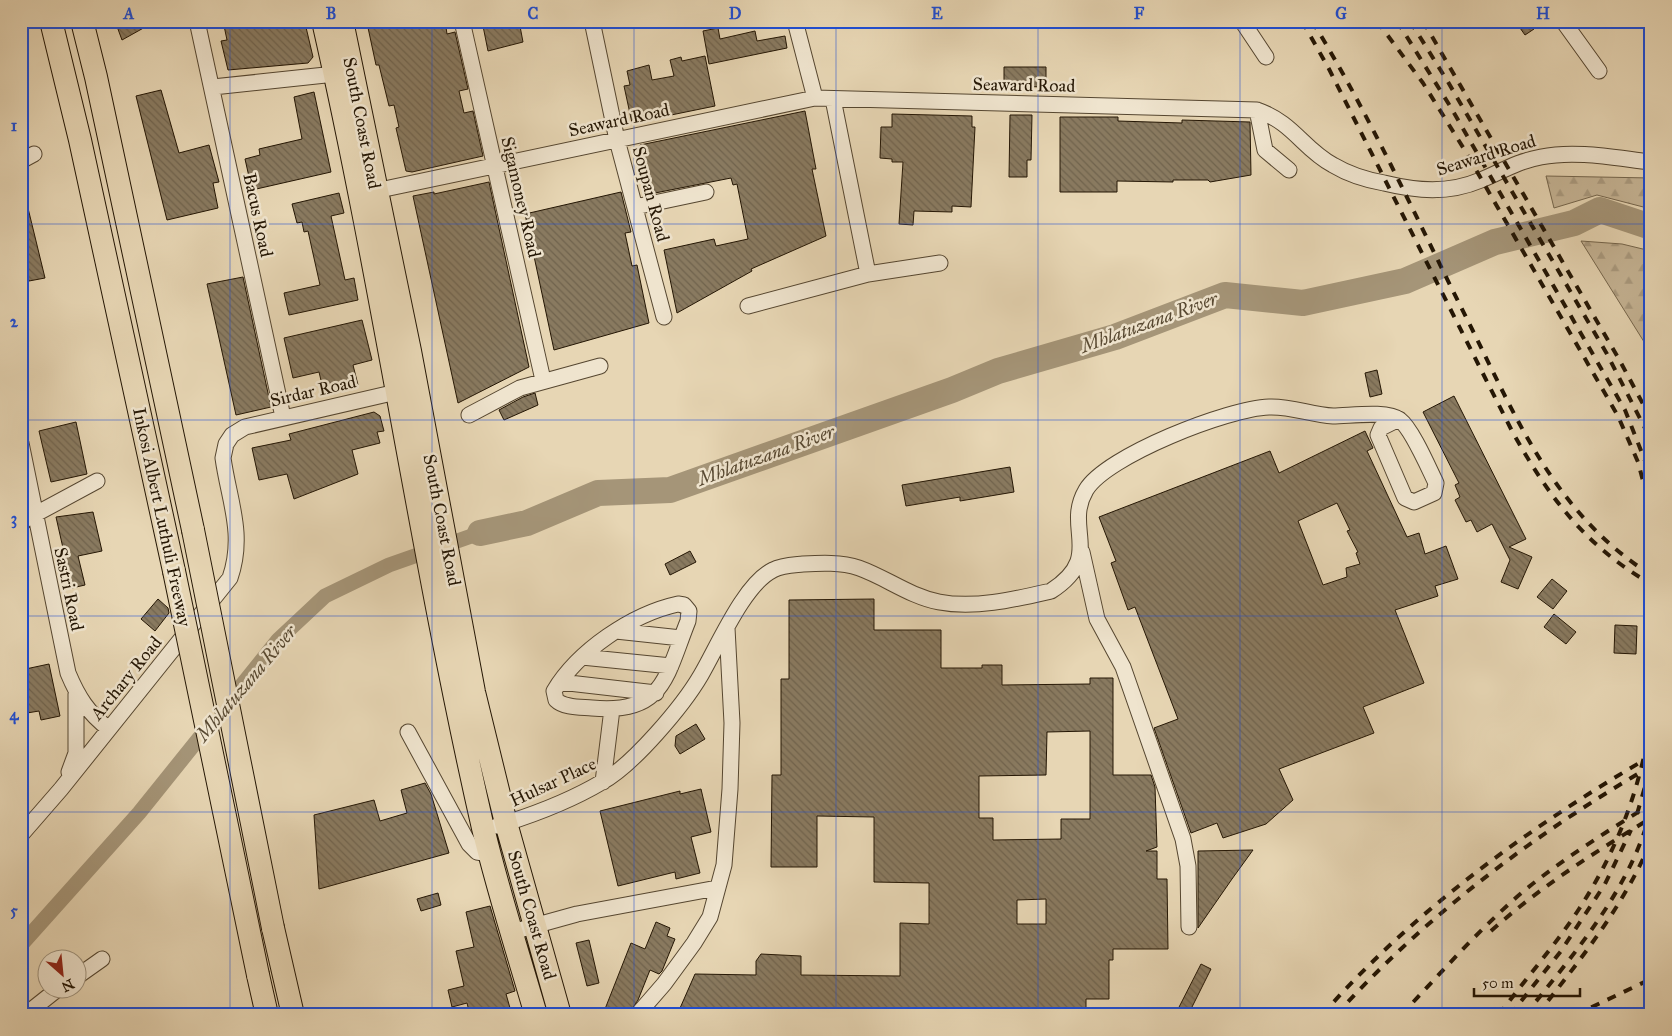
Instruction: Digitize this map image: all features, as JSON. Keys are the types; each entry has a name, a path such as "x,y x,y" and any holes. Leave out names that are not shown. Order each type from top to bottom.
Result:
{"highway":[{"name":"Inkosi Albert Luthuli Freeway","path":"51,21 80,140 268,1015"},
{"name":"Inkosi Albert Luthuli Freeway","path":"82,21 98,87 193,530 273,928 293,1015"},
{"name":"South Coast Road","path":"323,21 407,389"},
{"name":"South Coast Road","path":"342,21 376,191 407,389 464,694 484,830 536,1014"},
{"name":"South Coast Road","path":"464,694 506,824 559,1011"},
{"path":"283,969 307,1015"},
{"path":"536,1014 559,1011"}],"street":[{"name":"Bacus Road","path":"197,21 213,87 283,417"},
{"name":"Sigamoney Road","path":"462,21 543,380"},
{"name":"Soupan Road","path":"592,21 617,140 664,317"},
{"path":"795,21 815,98"},
{"path":"1242,21 1266,57"},
{"path":"1563,21 1600,72"},
{"path":"213,87 335,74"},
{"name":"Seaward Road","path":"376,191 815,98 1257,110 1272,115 1286,124 1333,165 1382,183 1420,190 1441,191 1462,186 1481,180 1510,165 1542,156 1573,154 1651,162"},
{"path":"833,99 868,274"},
{"path":"1257,110 1265,150 1288,170"},
{"path":"635,208 706,192"},
{"path":"748,306 868,274 940,263"},
{"path":"469,415 520,388 543,380 600,366"},
{"name":"Sirdar Road","path":"226,444 232,435 245,427 407,389"},
{"path":"1189,927 1188,866 1183,839 1123,667 1096,619 1082,552 1078,510 1086,490 1102,472 1120,461 1179,434 1229,416 1266,407 1293,408 1331,416 1378,415 1399,419 1408,431 1436,483 1434,493 1414,502 1405,498 1378,435 1381,428 1399,419"},
{"name":"Sastri Road","path":"21,443 68,673 76,694 85,708 109,729"},
{"name":"Archary Road","path":"21,835 61,789 230,578 237,558 238,539 223,458 226,444"},
{"path":"21,522 97,481"},
{"name":"Hulsar Place","path":"484,830 506,824 562,802 603,782 632,757 684,701 755,584 774,570 784,566 821,563 841,564 859,568 917,596 940,602 965,605 1051,591 1062,584 1075,569 1082,552"},
{"path":"678,604 684,606 689,614 671,666 656,693 632,706 612,709 559,703 554,696 560,682 582,657 616,631 655,612 678,604"},
{"path":"637,1015 664,984 694,943 710,917 724,864 730,789 732,680 727,628"},
{"path":"616,631 682,638"},
{"path":"582,657 671,666"},
{"path":"560,682 656,693"},
{"path":"61,789 76,754 76,694"},
{"path":"603,782 612,709"},
{"path":"408,732 469,844 478,852 490,854"},
{"path":"512,932 577,914 717,888"},
{"path":"88,969 102,959"},
{"path":"26,1015 47,998"}],"green space":[{"path":"1546,176 1651,178 1651,209 1597,195 1554,208"},
{"path":"1581,241 1622,244 1651,251 1651,353"}],"building":[{"path":"115,21 156,21 122,40"},
{"path":"223,21 305,23 313,57 308,63 228,70 221,41 227,40"},
{"path":"378,21 445,21 447,34 455,32 468,89 459,91 464,113 473,111 483,156 412,172 406,171 396,128 399,127 394,105 389,106 379,65 376,65 367,23"},
{"path":"482,21 519,21 523,42 488,51"},
{"path":"1515,21 1529,21 1534,29 1525,35"},
{"path":"718,28 720,39 755,31 757,41 785,36 787,48 709,64 703,31"},
{"path":"705,56 715,106 632,123 624,86 630,85 627,71 649,65 652,80 674,76 670,60 681,57 682,61"},
{"path":"1004,67 1046,67 1046,87 1004,86"},
{"path":"161,90 179,153 209,145 219,182 213,183 218,208 167,220 136,96"},
{"path":"314,92 331,172 252,190 245,159 260,155 259,149 302,139 294,97"},
{"path":"805,111 816,169 812,169 826,236 751,269 752,271 677,313 664,250 714,239 716,246 748,239 737,184 733,185 731,178 650,194 640,145"},
{"path":"892,114 972,116 972,127 975,127 971,207 952,206 952,212 914,211 913,225 899,224 903,162 892,162 892,159 880,158 881,127 892,127"},
{"path":"1010,115 1032,115 1031,160 1027,160 1027,177 1009,177"},
{"path":"1060,117 1118,117 1118,121 1182,123 1182,120 1250,122 1251,175 1210,182 1208,180 1173,180 1173,182 1117,181 1117,192 1060,192"},
{"path":"489,182 529,367 458,403 413,196 434,192 434,194"},
{"path":"621,192 631,232 625,233 632,266 637,265 649,323 554,350 525,214"},
{"path":"339,193 344,213 331,216 345,280 354,278 358,300 289,315 284,293 320,285 308,231 304,232 302,222 297,223 292,204"},
{"path":"21,204 27,204 45,278 29,281 27,274 21,276"},
{"path":"243,277 271,407 236,415 207,284"},
{"path":"362,320 372,360 353,365 358,385 324,393 319,372 293,378 284,338"},
{"path":"1377,370 1382,394 1370,397 1365,373"},
{"path":"535,393 538,405 504,420 499,410 523,397"},
{"path":"1454,396 1526,539 1509,547 1532,557 1518,589 1501,582 1510,560 1492,524 1477,532 1471,520 1466,522 1455,500 1460,497 1455,485 1459,483 1423,412"},
{"path":"374,412 380,416 384,431 377,432 380,443 352,450 358,474 294,499 287,474 259,480 252,448 291,440 289,434"},
{"path":"76,422 87,474 51,482 39,431"},
{"path":"1365,431 1373,448 1367,451 1407,537 1419,533 1425,554 1446,546 1458,579 1435,586 1438,596 1395,610 1424,683 1363,707 1374,733 1279,769 1293,800 1266,824 1223,838 1217,823 1191,833 1154,728 1178,719 1135,607 1128,610 1111,563 1116,561 1099,517 1270,451 1279,473","holes":["1337,503 1350,530 1347,531 1358,552 1356,553 1360,564 1346,568 1347,577 1323,585 1298,521"]},
{"path":"1010,467 1014,492 960,501 960,497 906,506 902,485"},
{"path":"93,512 102,551 78,556 85,585 72,588 56,517"},
{"path":"690,551 696,562 670,575 665,564"},
{"path":"1552,579 1567,591 1553,609 1537,597"},
{"path":"158,599 168,608 169,613 155,631 141,619"},
{"path":"874,599 874,630 941,630 941,668 982,668 982,665 1002,665 1002,685 1090,684 1090,678 1113,678 1113,775 1151,775 1155,787 1157,847 1146,851 1157,851 1157,879 1167,879 1168,949 1113,949 1113,960 1109,960 1109,999 1086,999 1086,1015 677,1015 695,974 756,975 756,961 761,954 801,956 801,975 900,976 900,923 929,924 929,883 874,882 874,817 817,816 817,867 771,867 772,775 781,775 781,679 789,679 789,600","holes":["1090,731 1090,819 1061,819 1061,839 993,840 993,818 979,818 979,776 1046,775 1047,732","1046,899 1046,924 1017,924 1017,900"]},
{"path":"1554,614 1576,632 1566,644 1544,627"},
{"path":"1615,625 1637,626 1636,654 1614,653"},
{"path":"49,664 60,716 41,720 39,711 21,714 21,670"},
{"path":"696,724 705,739 680,754 675,746 676,736"},
{"path":"425,783 431,794 449,853 319,889 314,815 374,800 380,821 407,813 401,790"},
{"path":"701,789 711,832 691,837 700,873 676,879 675,872 618,886 600,811 680,791 680,794"},
{"path":"1253,850 1232,879 1198,928 1198,851"},
{"path":"438,893 441,905 421,911 417,899"},
{"path":"490,906 515,991 506,994 512,1015 470,1015 467,1003 452,1007 448,990 464,986 456,951 474,947 466,912"},
{"path":"656,922 670,928 667,936 675,939 662,971 659,974 650,970 638,1000 628,1015 620,1015 605,1009 631,943 645,949"},
{"path":"589,940 599,983 587,986 576,943"},
{"path":"1201,964 1211,969 1188,1015 1175,1015"}],"waterway":[{"name":"Mhlatuzana River","path":"480,533 527,523 598,493 670,490 952,390 998,371 1115,337 1225,295 1303,303 1405,281 1495,242 1574,223 1600,210 1651,227"},
{"name":"Mhlatuzana River","path":"21,945 139,813 278,640 325,596 389,565 480,533"}],"railway":[{"path":"1302,21 1329,69 1512,431 1526,455 1554,498 1570,518 1606,553 1651,584"},
{"path":"1312,21 1374,131 1504,393 1541,461 1563,493 1588,523 1617,550 1651,575"},
{"path":"1377,21 1423,83 1464,149 1618,416 1638,462 1651,511"},
{"path":"1397,21 1450,106 1625,410 1651,476"},
{"path":"1410,21 1448,82 1607,354 1651,440"},
{"path":"1423,21 1620,361 1651,419"},
{"path":"1499,1015 1570,923 1605,864 1634,794 1647,744 1651,719"},
{"path":"1322,1015 1395,940 1476,872 1562,811 1651,756"},
{"path":"1637,814 1651,766"},
{"path":"1336,1015 1407,943 1484,879 1524,848 1651,766"},
{"path":"1401,1015 1477,935 1525,890 1571,856 1651,804"},
{"path":"1525,1015 1580,946 1613,897 1640,845 1649,817"},
{"path":"1491,931 1568,871 1651,818"},
{"path":"1510,1015 1561,951 1605,884 1631,830"},
{"path":"1537,1015 1600,932 1628,888 1651,841"},
{"path":"1575,1015 1651,979"}]}
